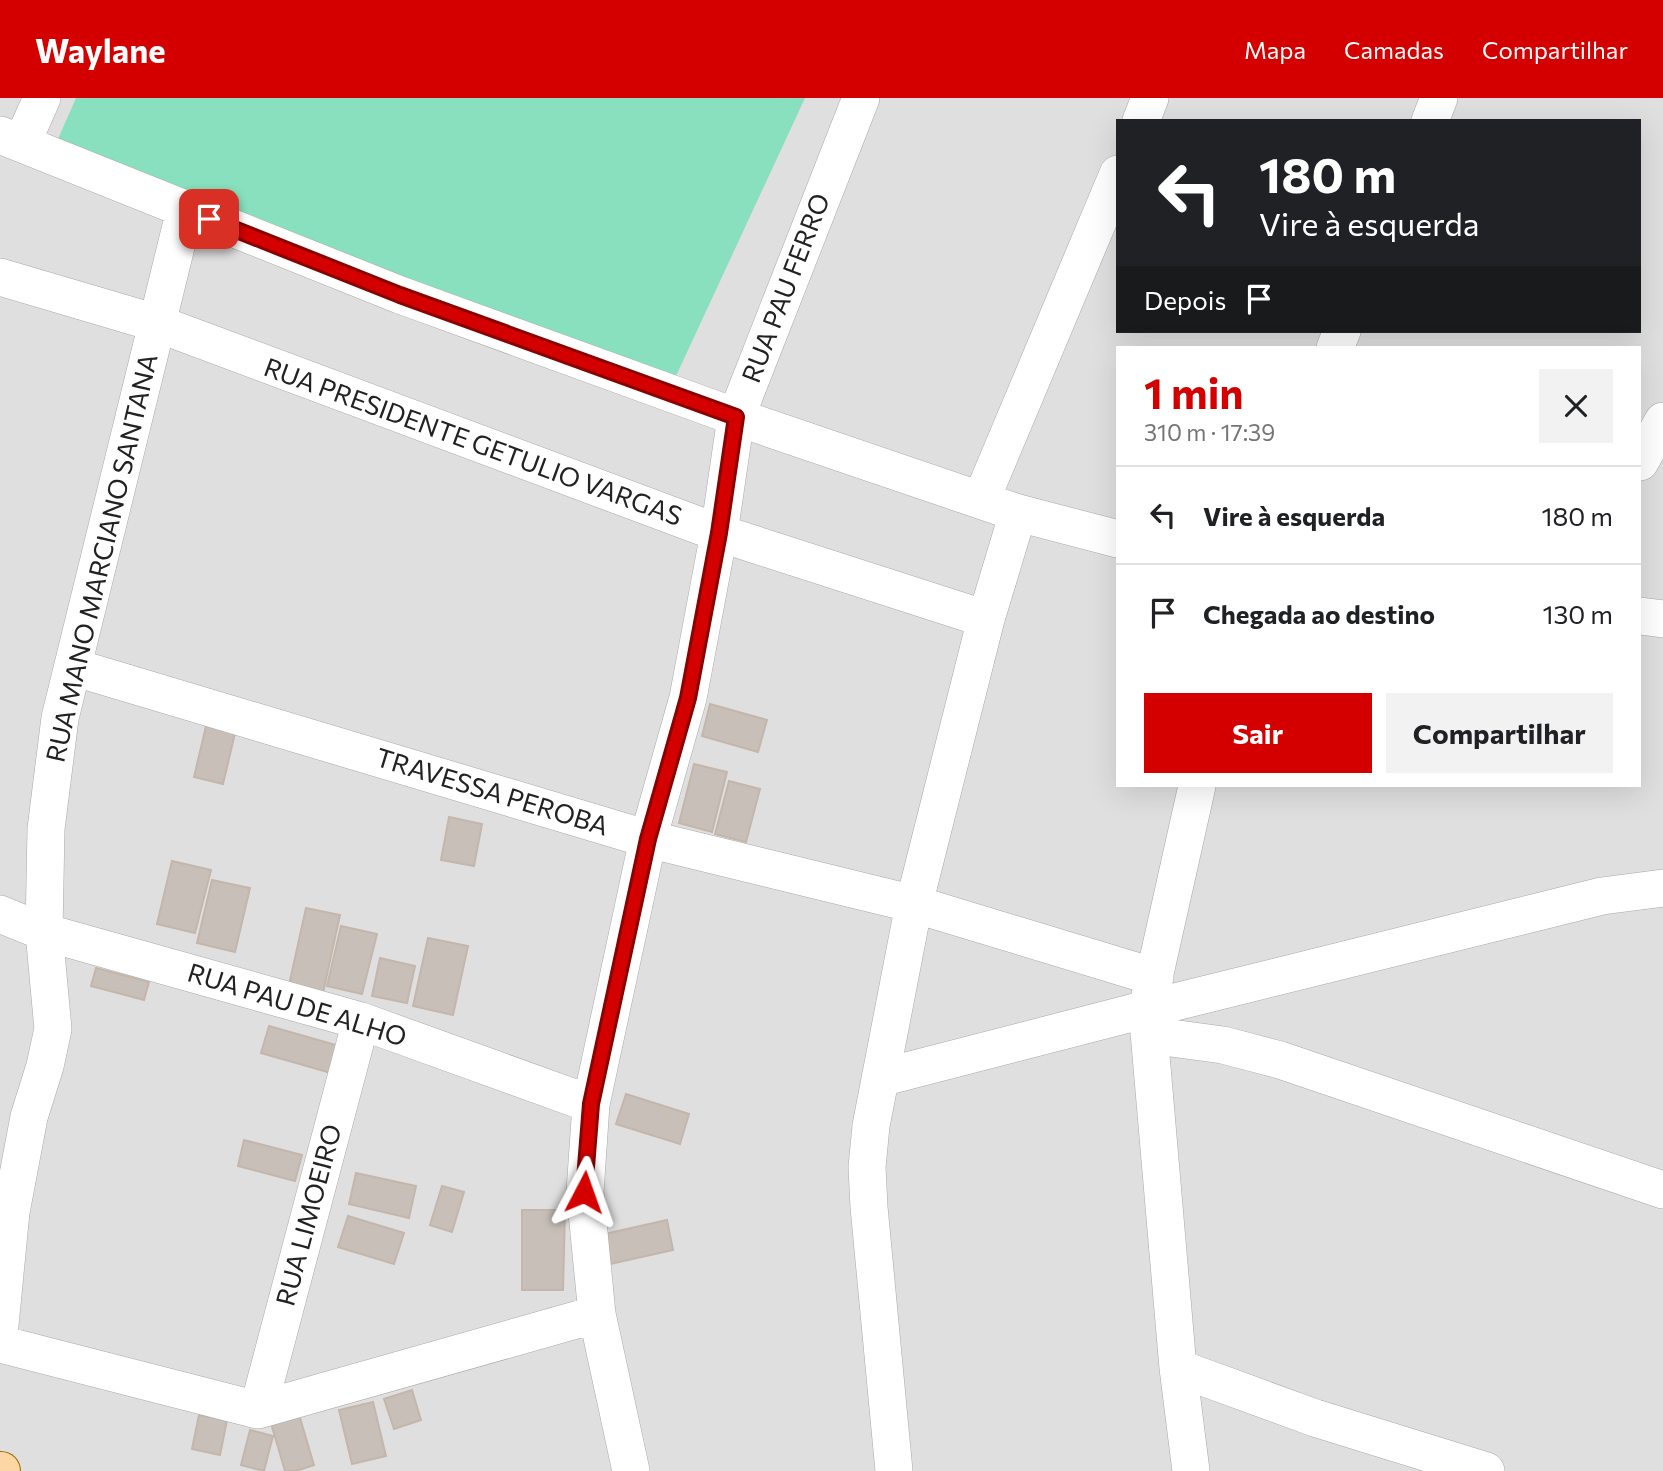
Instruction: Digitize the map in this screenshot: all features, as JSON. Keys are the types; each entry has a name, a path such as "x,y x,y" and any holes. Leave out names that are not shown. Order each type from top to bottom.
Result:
{"street":[{"path":"42,98 11,139 400,295 736,417 1018,513 1116,538"},
{"name":"RUA PAU FERRO","path":"631,1471 597,1314 584,1192 591,1104 648,839 688,698 719,533 736,417 861,98"},
{"path":"1142,119 1150,98"},
{"path":"1431,119 1439,98"},
{"path":"981,500 1116,179"},
{"name":"RUA MANO MARCIANO SANTANA","path":"0,1325 6,1209 53,1029 44,932 46,829 60,718 185,209"},
{"name":"RUA PRESIDENTE GETULIO VARGAS","path":"0,277 156,323 719,533 986,619"},
{"path":"1641,460 1663,421"},
{"path":"894,1471 869,1207 867,1167 870,1126 914,904 986,619 1018,513"},
{"path":"1641,615 1663,619"},
{"name":"TRAVESSA PEROBA","path":"73,667 648,839 914,904 1150,1007"},
{"path":"1191,1471 1178,1368 1150,1007 1197,787"},
{"path":"880,1078 1150,1007 1602,895 1663,888"},
{"name":"RUA PAU DE ALHO","path":"0,914 44,932 361,1021 591,1104"},
{"path":"1150,1007 1223,1045 1280,1060 1663,1190"},
{"name":"RUA LIMOEIRO","path":"258,1410 361,1021"},
{"path":"0,1344 258,1410 597,1314"},
{"path":"1178,1368 1315,1418 1478,1470"}],"shaded area":[{"path":"0,98 1663,98 1663,1471 0,1471"}],"green space":[{"path":"76,98 805,98 663,404 58,139"}],"building":[{"path":"710,704 767,720 758,752 702,736"},
{"path":"207,722 236,729 223,784 194,777"},
{"path":"694,764 727,772 712,832 679,823"},
{"path":"729,781 760,789 746,842 715,834"},
{"path":"449,817 482,824 474,866 441,860"},
{"path":"172,861 211,870 195,933 157,924"},
{"path":"212,880 250,888 235,952 197,943"},
{"path":"306,908 340,915 323,993 289,985"},
{"path":"341,926 377,934 362,994 327,986"},
{"path":"428,938 468,946 453,1015 413,1006"},
{"path":"380,958 415,966 407,1003 372,996"},
{"path":"96,968 149,982 144,1000 91,986"},
{"path":"269,1026 339,1046 331,1073 261,1053"},
{"path":"626,1094 689,1114 680,1144 616,1124"},
{"path":"244,1140 302,1155 295,1181 238,1166"},
{"path":"356,1173 416,1186 409,1218 349,1204"},
{"path":"442,1186 464,1192 452,1232 430,1225"},
{"path":"522,1210 565,1210 563,1290 522,1290"},
{"path":"348,1216 404,1233 394,1264 338,1247"},
{"path":"667,1220 673,1250 610,1264 604,1234"},
{"path":"412,1390 421,1420 394,1429 384,1399"},
{"path":"373,1402 386,1456 352,1464 339,1410"},
{"path":"298,1411 314,1465 296,1471 285,1471 270,1420"},
{"path":"199,1415 227,1420 220,1455 192,1449"},
{"path":"250,1430 273,1436 264,1471 241,1465"}],"route":[{"path":"209,219 400,295 736,417 719,533 688,698 648,839 591,1104 584,1192"}]}
